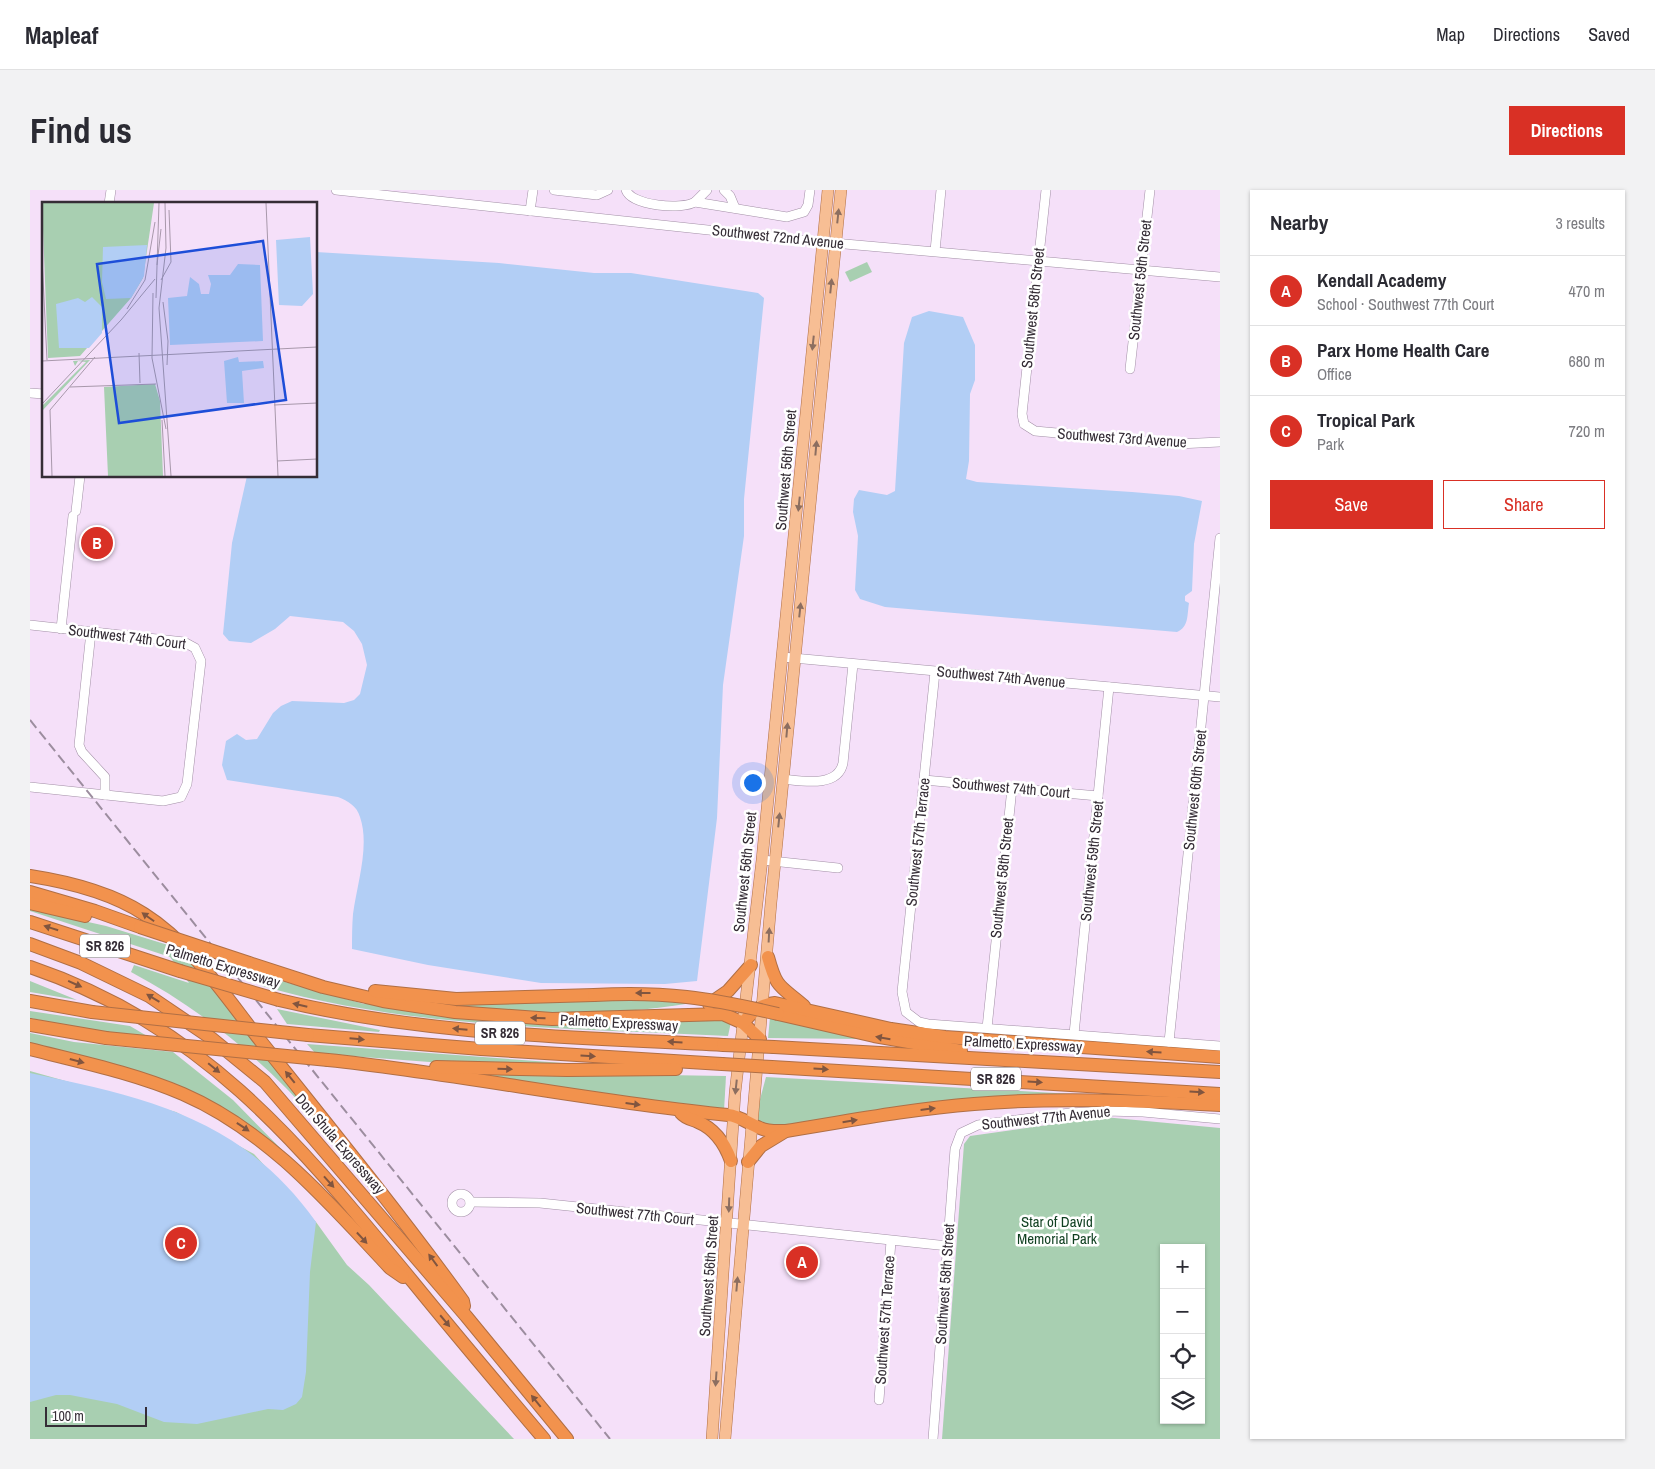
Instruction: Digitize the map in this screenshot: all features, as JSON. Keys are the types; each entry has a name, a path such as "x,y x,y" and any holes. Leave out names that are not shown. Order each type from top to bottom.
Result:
{"highway":[{"path":"30,876 86,888 117,899 145,914 182,945 398,1212 463,1301 466,1316"},
{"path":"30,892 104,914 127,924"},
{"path":"30,903 140,927 324,987 383,1001 480,1014 568,1019 723,1014 742,1022 760,1040"},
{"name":"Palmetto Expressway","path":"30,922 180,971 279,1000 353,1016 417,1026 1220,1072"},
{"name":"Don Shula Expressway","path":"30,944 81,963 150,996 212,1038 265,1082 466,1316 567,1439"},
{"path":"768,957 772,974 782,990 809,1011"},
{"path":"682,1014 722,996 751,965"},
{"path":"30,967 80,986 153,1024 203,1058 232,1082 285,1133 359,1216 544,1439"},
{"path":"303,980 326,982 388,993 444,998 507,999 644,993 683,995 874,1036 956,1049 982,1058"},
{"name":"SR 826","path":"30,1001 92,1012 308,1035 700,1063 1220,1094"},
{"path":"742,1022 755,1009 764,1004 775,1003 891,1029 945,1038 1220,1057"},
{"path":"30,1025 106,1038 404,1069 678,1110 733,1116 767,1130 786,1131 928,1109 1006,1102 1080,1100 1220,1105"},
{"path":"30,1049 156,1084 195,1100 227,1117 275,1152 390,1268 414,1284"},
{"path":"404,1069 426,1066 542,1070 677,1068 700,1063"},
{"path":"678,1110 685,1118 710,1129 722,1141 731,1161"},
{"path":"748,1162 766,1142 786,1131"}],"main road":[{"name":"Southwest 56th Street","path":"712,1439 728,1224 733,1116 742,1022 751,965 762,860 828,190"},
{"name":"Southwest 56th Street","path":"725,1439 775,862 841,190"},
{"path":"770,778 783,779"}],"street":[{"name":"Southwest 72nd Avenue","path":"336,190 823,242 1220,277"},
{"path":"530,211 533,190"},
{"path":"554,190 596,195 608,190"},
{"path":"627,193 637,201 687,205 695,202 707,190"},
{"path":"724,190 730,196 734,208"},
{"path":"695,202 787,217 804,212 808,205 810,190"},
{"path":"935,252 941,190"},
{"name":"Southwest 58th Street","path":"1025,426 1022,414 1046,190"},
{"name":"Southwest 59th Street","path":"1130,369 1150,190"},
{"name":"Southwest 73rd Avenue","path":"1025,426 1034,431 1178,444 1220,442"},
{"path":"61,629 80,478"},
{"name":"Southwest 60th Street","path":"1169,1042 1220,538"},
{"name":"Southwest 74th Court","path":"30,625 181,642 194,646 200,655 201,664 187,784 181,797 163,801 105,795"},
{"path":"30,787 105,795 105,777 82,752 79,744 91,632"},
{"name":"Southwest 74th Avenue","path":"782,657 1220,696"},
{"path":"783,779 816,781 836,777 843,763 853,664"},
{"name":"Southwest 57th Terrace","path":"935,672 902,992 906,1012 925,1024 987,1028"},
{"name":"Southwest 59th Street","path":"1074,1034 1109,687"},
{"name":"Southwest 74th Court","path":"924,780 1098,796"},
{"name":"Southwest 58th Street","path":"987,1028 1012,788"},
{"path":"762,860 838,868"},
{"path":"987,1028 1220,1046"},
{"name":"Southwest 77th Avenue","path":"963,1130 978,1125 1098,1111 1143,1112 1220,1118"},
{"name":"Southwest 58th Street","path":"933,1439 956,1145 963,1130"},
{"name":"Southwest 77th Court","path":"470,1202 532,1203 948,1246"},
{"name":"Southwest 57th Terrace","path":"879,1400 891,1241"}],"green space":[{"path":"867,262 872,272 850,282 845,272"},
{"path":"30,909 106,926 181,949 320,1125 278,1080 233,1040 184,1004 131,972 134,965 189,983 170,957 30,911"},
{"path":"253,973 364,1004 367,1002 415,1011 707,1017 731,1022 728,1036 552,1028 434,1019 376,1011 262,986"},
{"path":"30,981 77,1000 30,992"},
{"path":"645,998 692,1003 599,1012 536,1012 443,1004"},
{"path":"277,1009 380,1030 379,1032 287,1024"},
{"path":"30,1011 130,1026 147,1036 90,1030 30,1018"},
{"path":"770,1017 863,1039 768,1038"},
{"path":"30,1033 74,1042 173,1052 233,1100 285,1153 284,1155 149,1077 30,1043"},
{"path":"307,1044 563,1063 563,1066 443,1063 316,1054"},
{"path":"30,1071 176,1112 254,1154 316,1222 347,1265 369,1285 514,1439 30,1439"},
{"path":"480,1072 726,1076 724,1111 479,1076"},
{"path":"766,1077 1073,1094 770,1126 757,1120 759,1103"},
{"name":"Star of David Memorial Park","path":"1104,1117 1220,1128 1220,1439 942,1439 964,1144 970,1136"}],"water":[{"path":"318,252 499,263 594,273 631,273 758,293 764,298 744,499 744,536 723,685 717,818 697,981 665,984 541,983 428,965 352,949 353,914 362,865 364,840 363,828 357,810 349,802 338,797 227,780 222,765 226,741 237,734 246,740 257,739 273,713 281,706 292,701 344,703 354,700 360,694 367,665 362,644 354,631 343,622 290,616 275,629 251,643 229,641 223,634 232,543 247,478 318,478"},
{"path":"929,311 963,317 975,345 975,380 970,394 969,461 966,479 977,482 1179,496 1202,501 1194,544 1192,591 1185,596 1185,601 1189,603 1186,624 1181,630 1177,632 885,607 860,599 855,590 858,536 853,512 854,499 859,490 887,495 895,491 904,343 912,317"},
{"path":"30,1073 114,1092 190,1118 224,1136 257,1158 287,1187 316,1222 310,1272 306,1372 302,1397 296,1404 283,1410 268,1409 197,1424 164,1422 117,1404 70,1395 56,1395 30,1402"}],"railway":[{"path":"30,720 610,1439"}],"place":[{"name":"Parx Home Health Care","path":"97,543"},
{"name":"Tropical Park","path":"181,1243"},
{"name":"Kendall Academy","path":"802,1262"}]}
